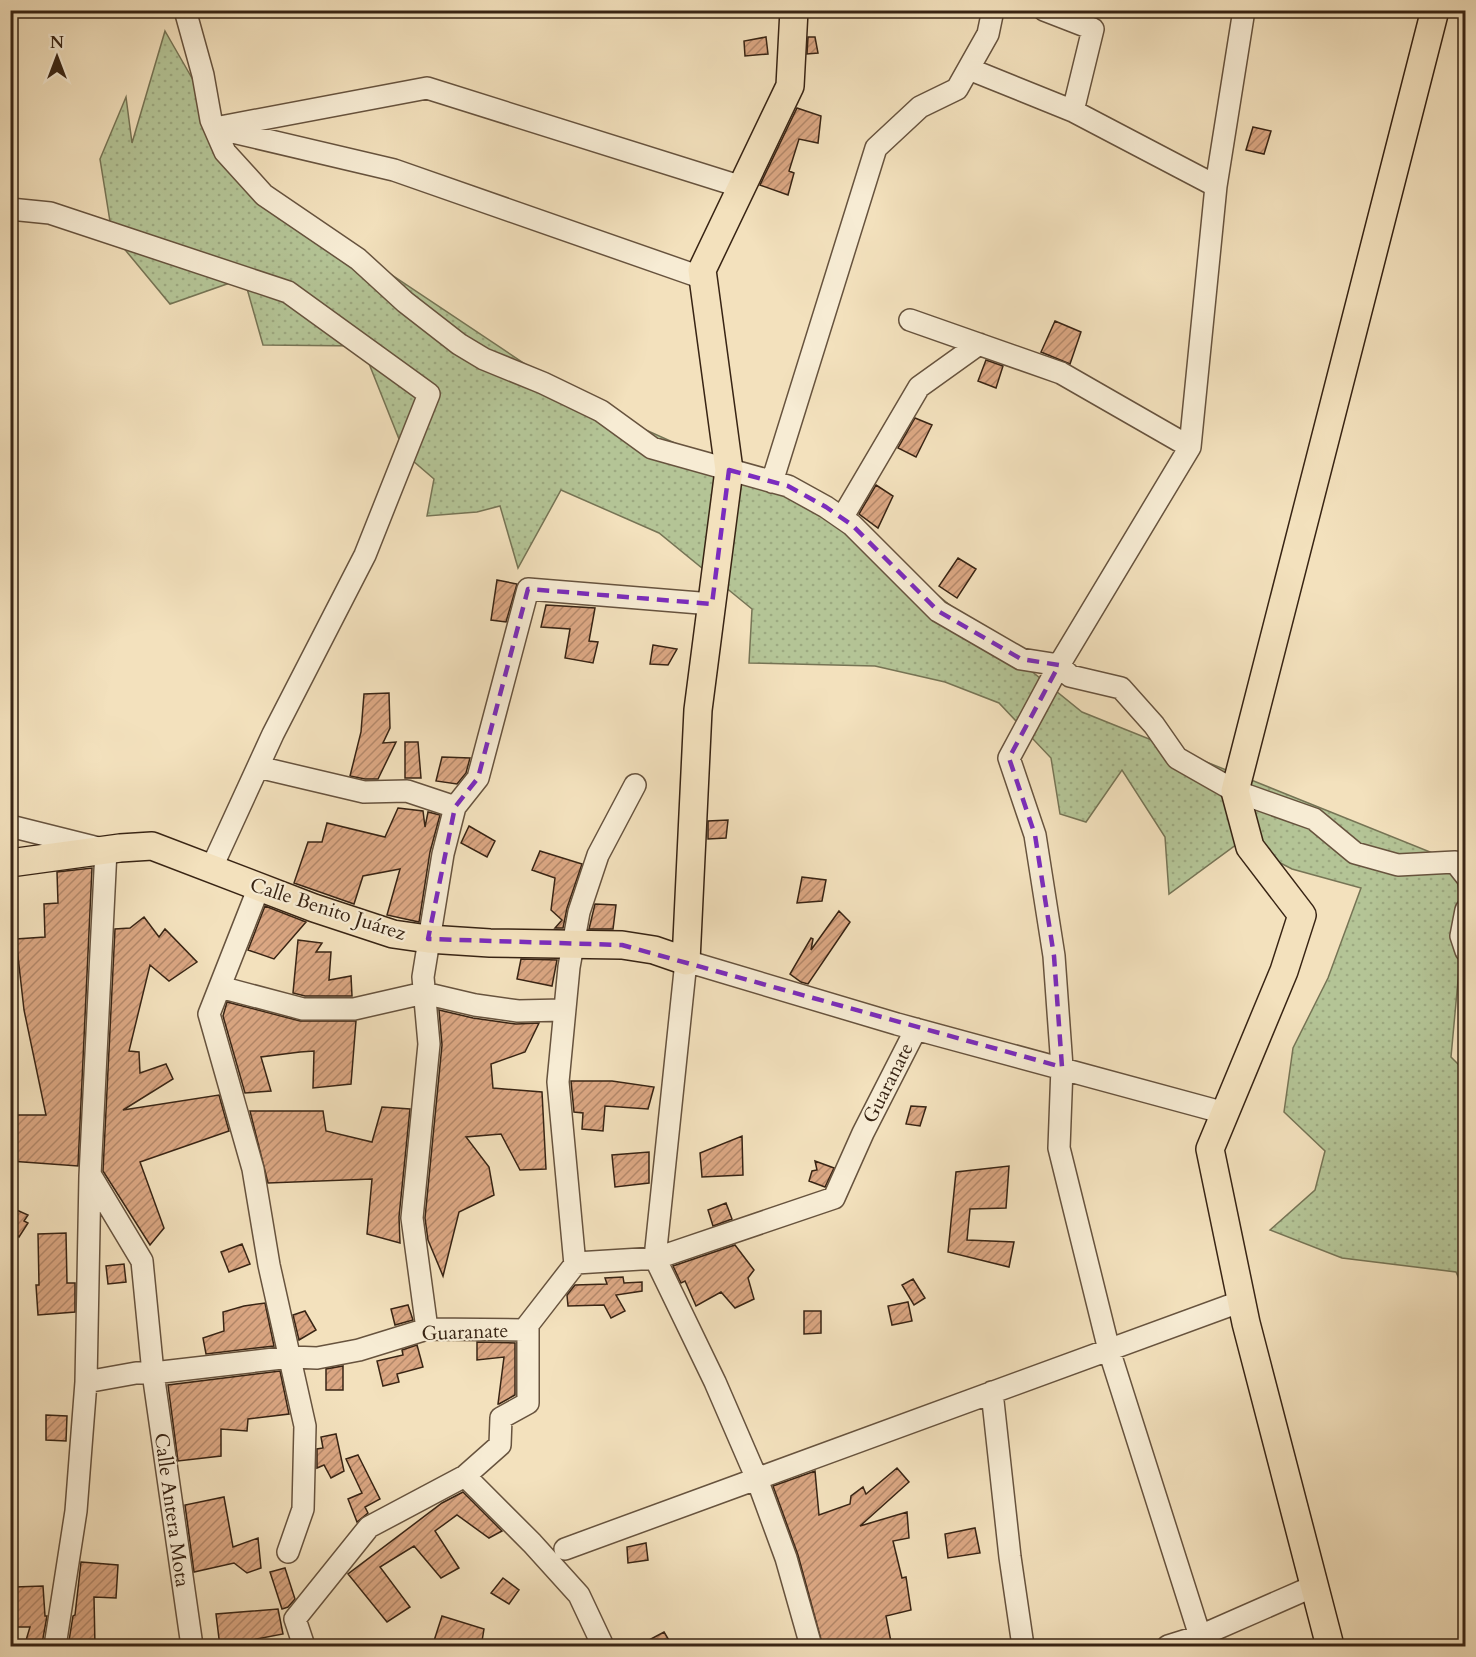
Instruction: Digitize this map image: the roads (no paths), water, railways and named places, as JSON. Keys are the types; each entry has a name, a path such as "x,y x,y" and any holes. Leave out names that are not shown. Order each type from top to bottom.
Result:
{"main road":[{"path":"687,961 699,710 729,470 702,270 789,86 794,10"},
{"path":"1330,1647 1242,1301 1210,1149 1284,971 1302,915 1250,847 1235,791 1435,10"},
{"name":"Calle Benito Juárez","path":"10,862 152,846 314,908 382,930 428,939 622,945 654,950 687,961"}],"street":[{"path":"184,10 203,75 211,120 225,152 264,195 358,259 405,302 449,337 484,359 543,383 601,411 652,448 788,486 852,525 938,611 1021,659 1059,665 1070,676 1121,688 1154,726 1177,758 1235,791 1314,819 1355,853 1398,865 1455,862 1466,876"},
{"path":"772,482 876,148 920,107 957,89 988,34 993,10"},
{"path":"1044,10 1093,29 1073,111"},
{"path":"1200,1636 1109,1350 1059,1148 1062,1067 1054,956 1035,835 1009,759 1059,665 1190,447 1216,186 1244,10"},
{"path":"969,69 1073,111 1216,186"},
{"path":"215,128 427,88 742,187"},
{"path":"215,128 394,170 703,278"},
{"path":"10,209 50,213 288,292 429,394 365,555 258,767 211,869"},
{"path":"910,320 1061,373 1190,447"},
{"path":"842,518 919,387 979,344"},
{"path":"427,1329 412,1218 429,1044 423,977 428,939 443,854 455,807 478,778 528,589 712,604"},
{"path":"258,767 364,792 407,791 455,807"},
{"path":"575,1265 558,1082 563,1010 579,912 598,855 635,785"},
{"path":"10,826 106,850 90,1176 86,1382 76,1511 55,1647"},
{"path":"259,887 209,1014 253,1168 269,1265 305,1426 303,1509 288,1552"},
{"path":"1466,910 1461,936 1466,951"},
{"path":"811,1647 786,1558 757,1479 716,1382 655,1258 687,961 916,1029 1225,1113"},
{"path":"220,987 303,1009 354,1009 424,993 475,1005 518,1011 563,1010"},
{"name":"Guaranate","path":"86,1382 136,1373 291,1357 317,1358 359,1350 427,1329 524,1330 576,1263 655,1258 834,1198 862,1133 916,1029"},
{"name":"Calle Antera Mota","path":"90,1176 142,1261 153,1373 192,1647"},
{"path":"565,1549 1242,1301"},
{"path":"304,1647 294,1619 369,1527 465,1476 500,1445 501,1418 528,1403 528,1325"},
{"path":"992,1392 1010,1557 1023,1647"},
{"path":"465,1476 532,1543 579,1595 603,1647"},
{"path":"1168,1647 1200,1636 1314,1586"}]}
